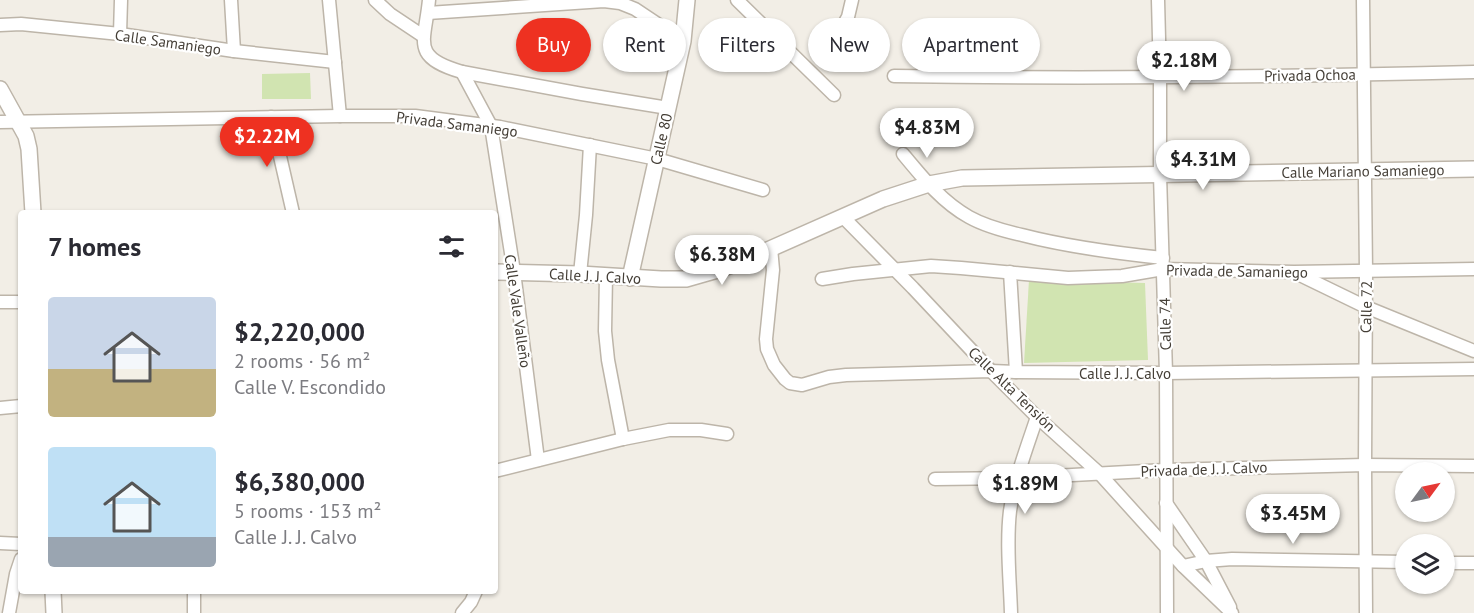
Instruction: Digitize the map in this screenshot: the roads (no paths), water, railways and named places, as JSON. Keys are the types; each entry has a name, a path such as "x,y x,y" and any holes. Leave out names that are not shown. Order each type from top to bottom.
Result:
{"street":[{"path":"120,34 121,0"},
{"path":"231,0 234,51"},
{"path":"329,0 340,116"},
{"path":"375,0 390,14 423,36"},
{"name":"Calle 80","path":"685,18 687,0"},
{"path":"737,0 834,94"},
{"path":"847,18 852,0"},
{"name":"Calle 74","path":"1158,0 1166,373 1167,613"},
{"name":"Calle 72","path":"1363,0 1366,613"},
{"path":"648,18 620,3 604,1 428,6 423,44 431,58 444,67 462,72 668,108"},
{"name":"Calle Samaniego","path":"0,25 21,24 120,34 234,51 335,62"},
{"name":"Calle Vale Valleño","path":"462,72 491,126 514,272 538,460"},
{"name":"Calle 80","path":"630,278 676,72"},
{"name":"Privada Ochoa","path":"894,75 1021,78 1474,72"},
{"path":"0,89 26,136 33,210"},
{"name":"Privada Samaniego","path":"0,122 415,116 491,126 657,159 763,190"},
{"path":"271,117 292,210"},
{"path":"580,274 590,146"},
{"name":"Privada de Samaniego","path":"903,154 929,184 970,218 999,230 1069,246 1163,263 1294,272 1474,269"},
{"name":"Calle Mariano Samaniego","path":"929,184 972,177 1474,169"},
{"name":"Calle J. J. Calvo","path":"498,272 686,279 721,269 883,199 929,184"},
{"name":"Calle Alta Tensión","path":"843,217 1037,417 1099,473 1183,566 1232,613"},
{"name":"Calle J. J. Calvo","path":"771,248 773,270 767,349 780,374 790,382 802,385 829,377 846,375 991,370 1166,373 1474,369"},
{"name":"Privada de Samaniego","path":"822,279 931,266 1068,278 1094,278 1122,276 1163,263"},
{"path":"1010,272 1016,372"},
{"path":"1294,272 1366,307 1474,351"},
{"path":"606,276 605,331 608,360 623,439"},
{"path":"0,302 18,302"},
{"path":"0,408 18,406"},
{"path":"1011,613 1012,496 1037,417"},
{"path":"498,470 669,430 701,430 728,434"},
{"name":"Privada de J. J. Calvo","path":"935,479 1365,465 1474,466"},
{"path":"1166,503 1206,561 1232,613"},
{"path":"0,543 18,544"},
{"path":"1183,566 1232,559 1395,562"},
{"path":"1455,562 1474,563"},
{"path":"9,613 18,568"},
{"path":"53,594 54,613"},
{"path":"194,594 194,613"},
{"path":"462,613 475,594"}]}
